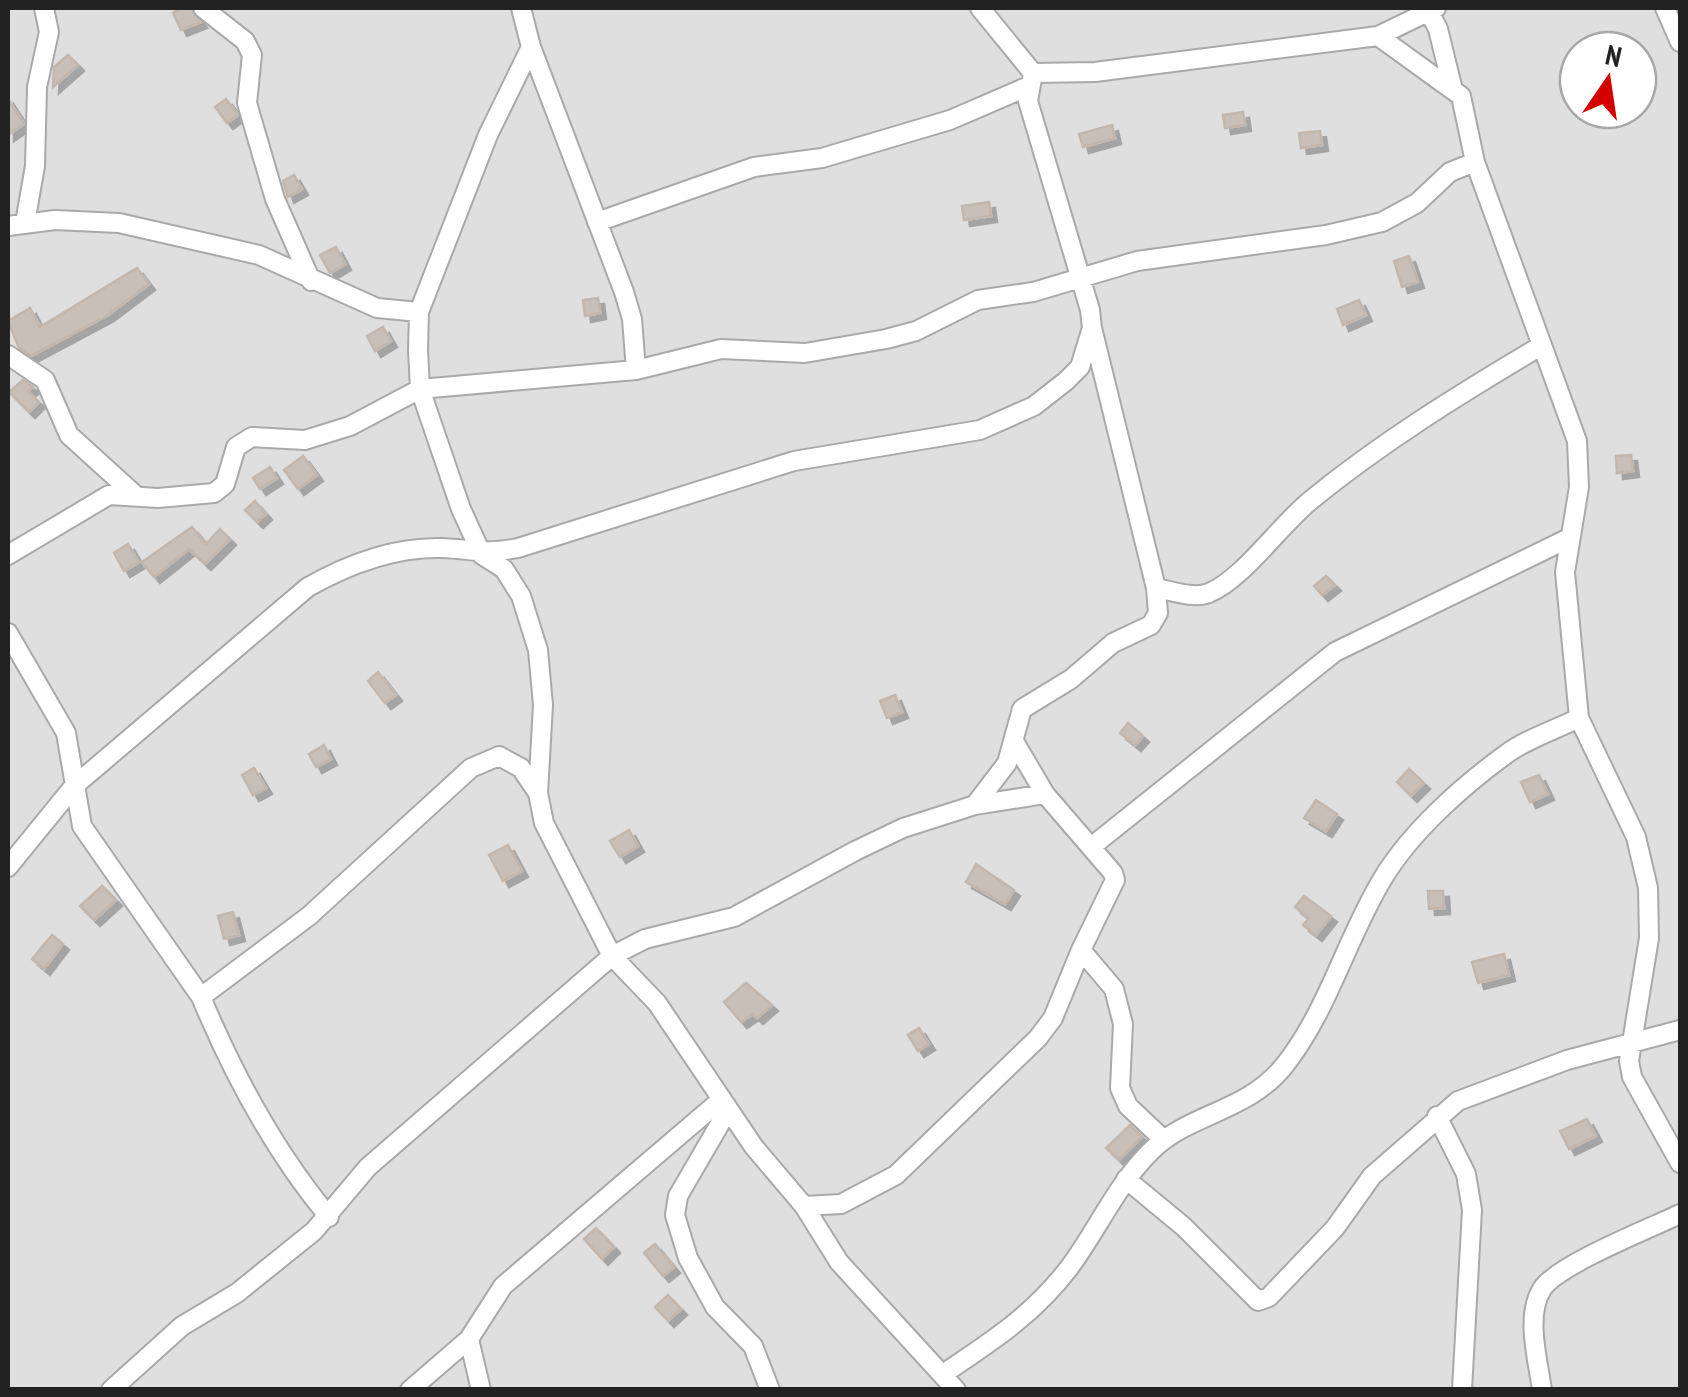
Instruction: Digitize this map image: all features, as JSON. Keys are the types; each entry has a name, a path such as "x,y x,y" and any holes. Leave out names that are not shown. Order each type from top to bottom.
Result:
{"street":[{"path":"44,8 49,32 37,87 35,166 16,225 119,223 259,254 377,308 420,312"},
{"path":"203,8 245,42 252,55 247,102 275,198 311,281"},
{"path":"521,8 531,48 632,319 636,370"},
{"path":"974,805 1008,763 1022,709 1071,678 1113,642 1151,625 1158,613 1156,588 1080,278 1036,133 1031,80 980,8"},
{"path":"1665,8 1680,42"},
{"path":"597,222 754,167 822,158 950,120 1031,80 1378,36 1431,9 1452,86 1466,109 1476,162 1539,347 1577,442 1579,488 1565,572 1579,718 1636,838 1648,888 1649,938 1633,1042 1632,1077 1680,1163"},
{"path":"1378,36 1452,86"},
{"path":"531,48 488,135 420,312 420,389 461,508 482,555 504,569 520,596 538,650 543,705 538,793 544,822 612,956 657,1004 725,1104 804,1206 838,1262 956,1390"},
{"path":"8,555 109,496 134,494 158,498 214,493 225,484 236,448 252,437 305,440 350,426 420,389 636,370 721,349 805,353 886,340 916,331 978,300 1032,292 1186,251 1353,231 1402,213 1450,172 1476,162"},
{"path":"8,867 74,786 308,587 346,566 440,548 482,555 518,548 794,460 980,430 1034,406 1066,381 1080,367 1092,328"},
{"path":"1156,588 1207,594 1225,582 1311,500 1424,416 1539,347"},
{"path":"8,355 46,380 69,435 134,494"},
{"path":"1091,847 1335,652 1570,538"},
{"path":"8,633 66,733 82,826 201,997 230,1069 293,1174 329,1217"},
{"path":"942,1374 1019,1323 1068,1268 1126,1180 1164,1140 1243,1103 1282,1069 1311,1028 1383,877 1419,831 1506,754 1579,718"},
{"path":"804,1206 842,1204 896,1175 1038,1038 1052,1018 1115,880 1045,794 1015,743"},
{"path":"201,997 309,916 471,768 499,756 522,768 538,793"},
{"path":"111,1390 182,1326 238,1293 329,1217 368,1167 612,956 680,927 734,917 855,850 904,828 974,805 1045,794"},
{"path":"1081,950 1114,989 1123,1024 1120,1088 1128,1106 1164,1140"},
{"path":"1126,1180 1184,1227 1248,1296 1258,1301 1268,1297 1335,1228 1372,1176 1437,1116 1491,1087 1680,1030"},
{"path":"410,1390 469,1339 477,1320 503,1286 725,1104"},
{"path":"725,1104 678,1196 676,1215 688,1258 715,1307 753,1346 770,1390"},
{"path":"1437,1116 1466,1174 1472,1210 1468,1350 1460,1385"},
{"path":"1542,1390 1534,1332 1542,1289 1560,1272 1680,1214"},
{"path":"469,1339 481,1390"}],"shaded area":[{"path":"8,8 1680,8 1680,1389 8,1389"}],"building":[{"path":"191,8 201,22 181,30 173,13"},
{"path":"68,55 78,65 53,87 54,67"},
{"path":"8,99 24,124 8,135"},
{"path":"226,99 238,115 227,123 215,107"},
{"path":"1243,112 1245,125 1225,128 1223,115"},
{"path":"1112,125 1115,138 1083,147 1079,134"},
{"path":"1320,131 1322,145 1301,148 1299,133"},
{"path":"294,175 302,189 288,197 283,181"},
{"path":"989,202 991,216 964,220 962,206"},
{"path":"336,247 345,264 330,273 320,255"},
{"path":"1409,256 1418,282 1402,287 1394,261"},
{"path":"137,268 149,284 108,315 31,356 19,348 8,321 30,308 40,327"},
{"path":"598,298 600,313 585,316 583,300"},
{"path":"1359,300 1366,315 1343,325 1337,309"},
{"path":"383,327 391,341 375,351 367,336"},
{"path":"23,380 33,387 28,392 39,402 29,412 9,392"},
{"path":"1631,455 1633,471 1617,473 1616,456"},
{"path":"303,456 317,475 298,489 284,470"},
{"path":"270,467 277,478 260,489 253,478"},
{"path":"255,501 266,514 257,522 245,510"},
{"path":"192,527 206,544 220,529 230,539 205,564 189,549 154,577 142,562"},
{"path":"128,544 139,562 124,571 114,553"},
{"path":"1326,576 1335,585 1322,595 1314,586"},
{"path":"378,672 396,695 385,703 368,681"},
{"path":"895,695 902,712 887,718 880,701"},
{"path":"1128,723 1143,736 1135,745 1120,733"},
{"path":"324,745 331,759 316,767 309,754"},
{"path":"254,768 266,788 253,795 242,775"},
{"path":"1409,769 1424,783 1411,796 1397,782"},
{"path":"1539,775 1548,794 1530,802 1521,782"},
{"path":"1316,800 1337,814 1326,831 1304,818"},
{"path":"629,830 638,846 620,857 610,841"},
{"path":"508,845 522,871 503,881 489,855"},
{"path":"976,864 1014,890 1005,904 966,882"},
{"path":"102,886 116,900 94,920 80,906"},
{"path":"1428,891 1443,891 1444,908 1429,909"},
{"path":"1304,896 1331,916 1316,935 1303,925 1309,918 1295,907"},
{"path":"233,912 239,935 224,939 218,916"},
{"path":"52,935 63,944 44,969 32,959"},
{"path":"1504,954 1509,975 1478,983 1472,962"},
{"path":"746,983 772,1005 757,1018 753,1014 741,1022 724,1002"},
{"path":"919,1028 929,1044 918,1051 908,1035"},
{"path":"1587,1119 1596,1136 1569,1149 1560,1131"},
{"path":"1130,1125 1142,1137 1119,1160 1106,1148"},
{"path":"596,1228 614,1247 602,1259 584,1239"},
{"path":"655,1244 674,1267 663,1276 644,1253"},
{"path":"668,1295 681,1309 668,1321 655,1307"}]}
